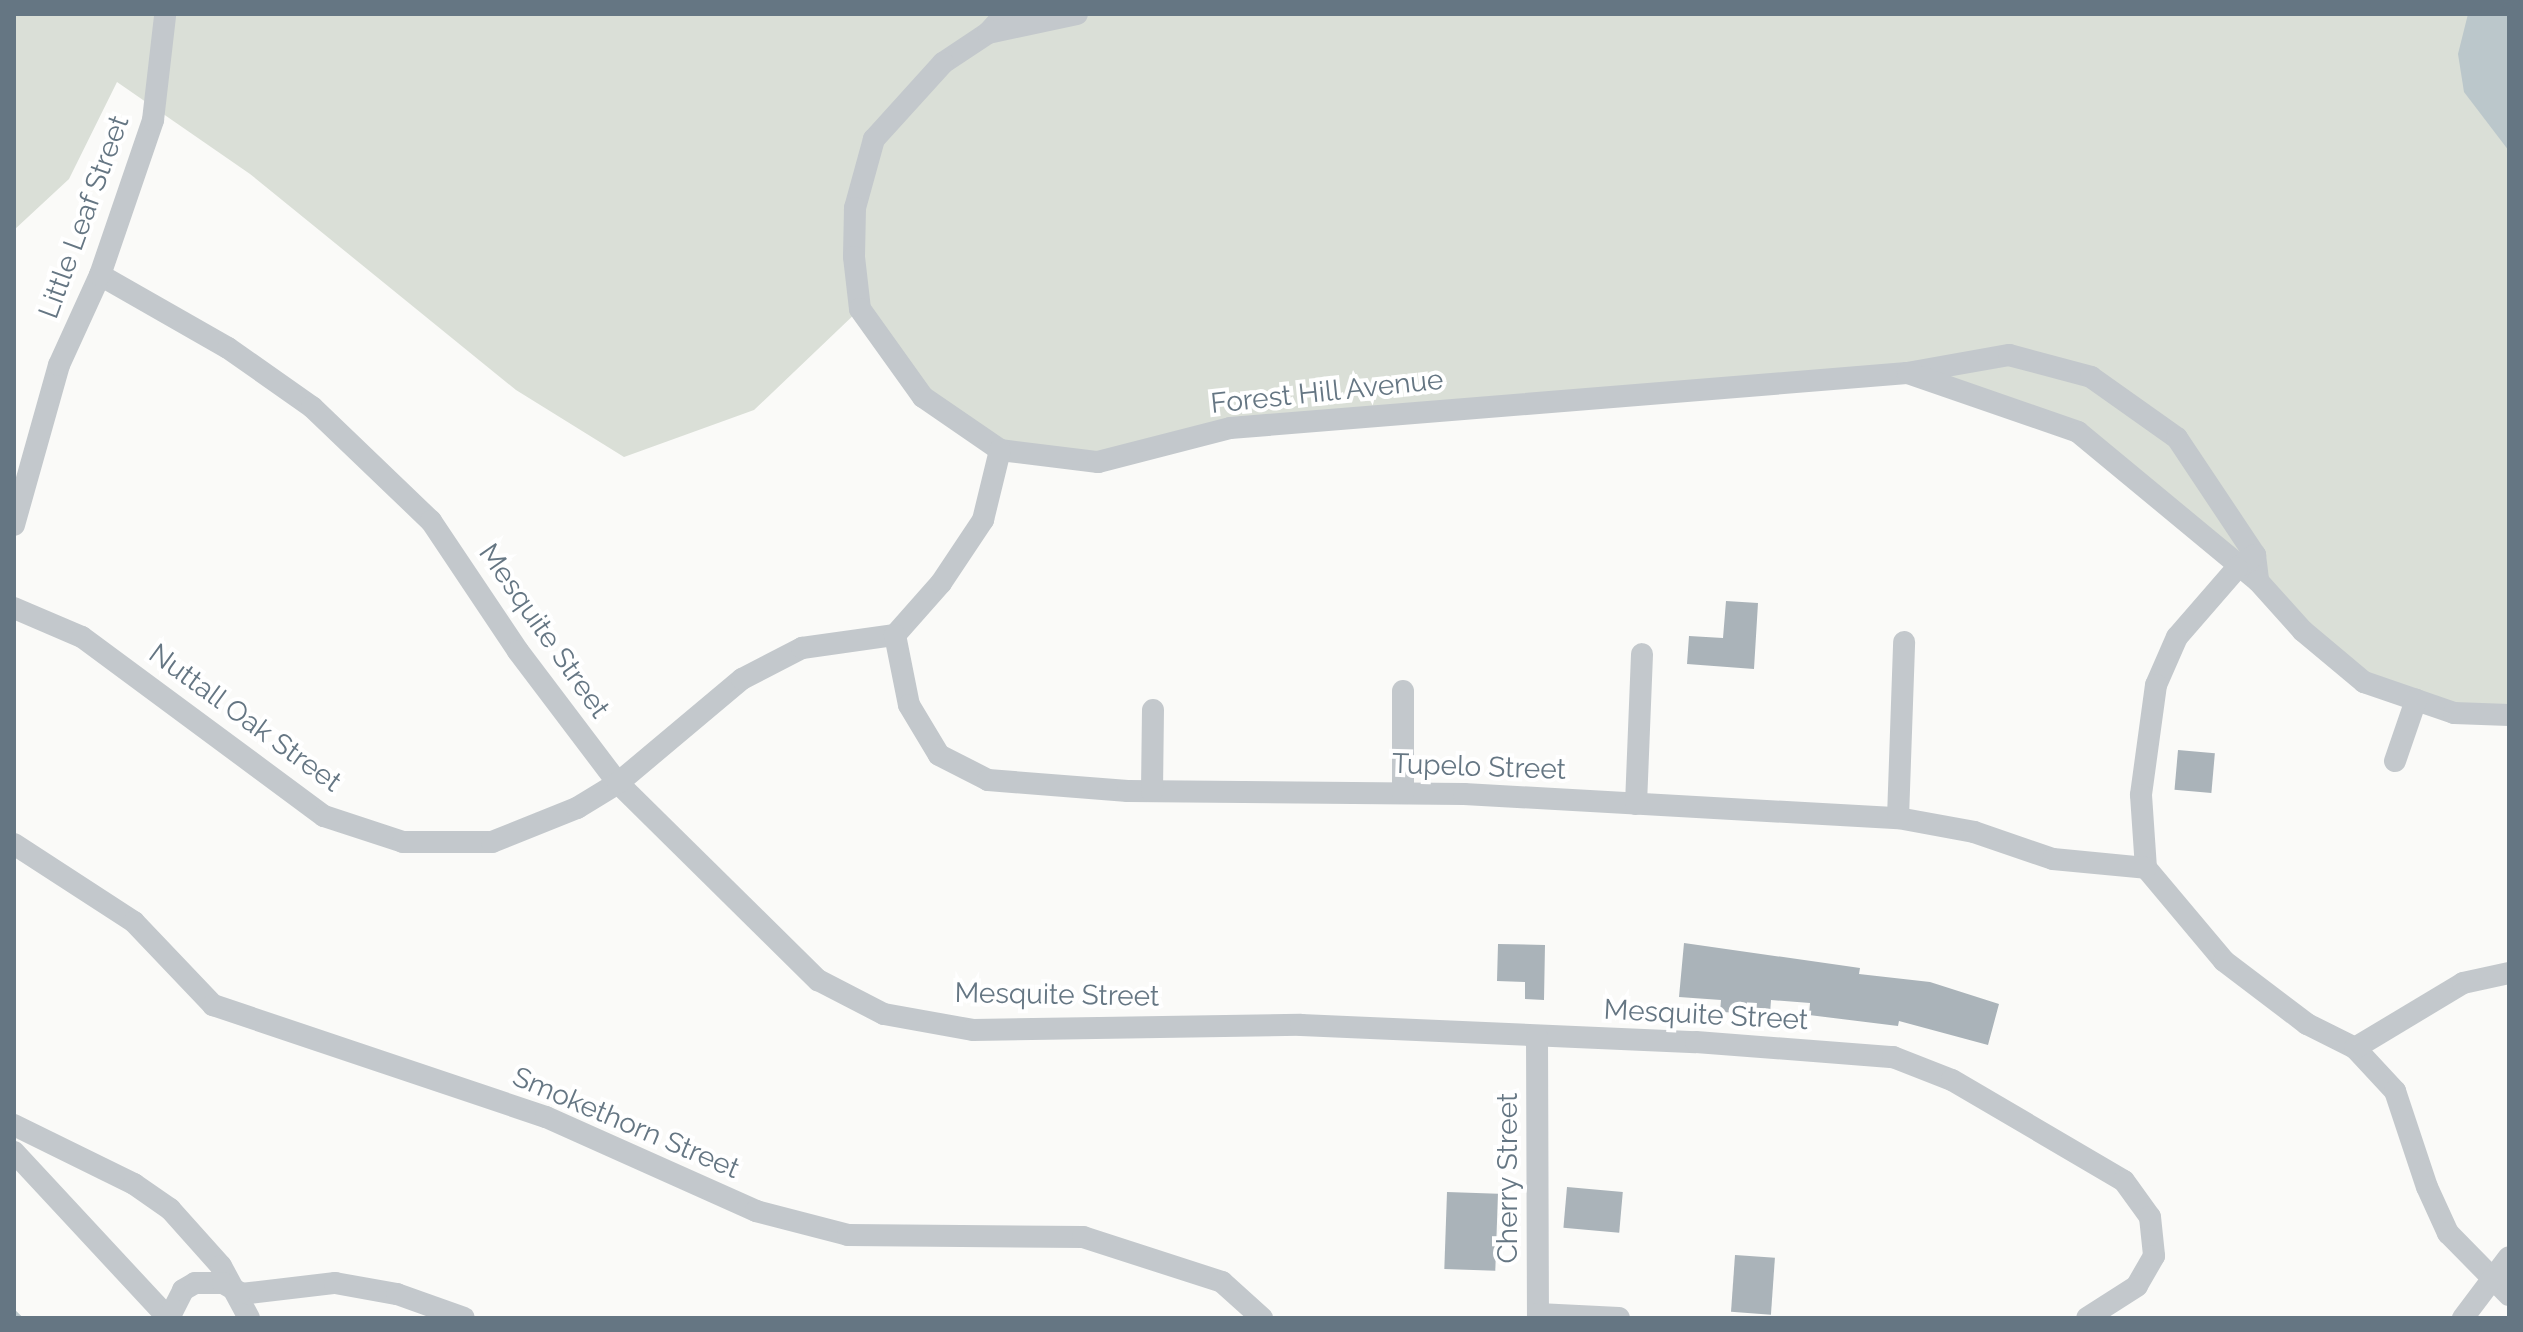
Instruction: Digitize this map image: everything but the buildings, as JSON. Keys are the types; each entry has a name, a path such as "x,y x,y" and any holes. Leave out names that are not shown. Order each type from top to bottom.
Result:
{"street":[{"name":"Forest Hill Avenue","path":"1005,14 988,33 943,63 874,139 855,208 854,257 860,309 923,397 1000,450 1098,462 1230,428 1907,373 2009,355 2091,377 2177,438 2258,581 2303,631 2364,682 2454,713 2509,715"},
{"name":"Forest Hill Avenue","path":"988,33 1077,14"},
{"name":"Little Leaf Street","path":"14,525 59,365 100,275 153,120 165,17"},
{"name":"Mesquite Street","path":"100,275 228,348 312,407 431,521 518,651 618,783 818,980 884,1014 973,1030 1301,1025 1696,1042 1893,1057 1952,1080 2124,1181 2150,1217 2154,1256 2137,1286 2087,1318"},
{"name":"Forest Hill Avenue","path":"1907,373 2078,432 2246,561"},
{"path":"895,635 941,583 983,520 1000,450"},
{"path":"2246,561 2177,637 2156,685 2141,795 2146,868 2224,961 2307,1024 2355,1048 2395,1091 2427,1187 2448,1233 2489,1281 2509,1295"},
{"name":"Nuttall Oak Street","path":"14,608 82,637 324,816 403,842 492,842 577,808 618,783 742,679 802,648 895,635"},
{"name":"Tupelo Street","path":"895,635 909,705 939,755 988,780 1152,791 1403,793 1898,818 1974,832 2053,859 2146,868"},
{"path":"1898,818 1904,642"},
{"path":"1636,804 1642,654"},
{"path":"1403,691 1403,793"},
{"path":"2395,761 2416,700"},
{"path":"1152,791 1153,710"},
{"name":"Smokethorn Street","path":"14,844 134,922 213,1005 546,1117 756,1211 848,1235 1083,1237 1222,1282 1262,1318"},
{"path":"2355,1048 2463,983 2509,973"},
{"name":"Cherry Street","path":"1537,1037 1538,1316"},
{"path":"14,1125 134,1184 170,1209 203,1243 241,1294 249,1318"},
{"path":"14,1152 169,1318 183,1290 195,1283 223,1283 241,1294 335,1283 397,1294 464,1318"},
{"path":"2463,1318 2509,1257"},
{"path":"228,1318 241,1294"},
{"path":"1538,1316 1619,1318"}],"shaded area":[{"path":"14,14 2509,14 2509,715 2364,682 2078,432 1907,373 1230,428 1098,462 1000,450 923,397 860,309 754,410 624,457 516,390 250,174 117,82 69,179 14,230"},
{"path":"2468,14 2509,14 2509,151 2464,92 2458,54"}],"waterway":[{"path":"14,1313 19,1318"}]}
